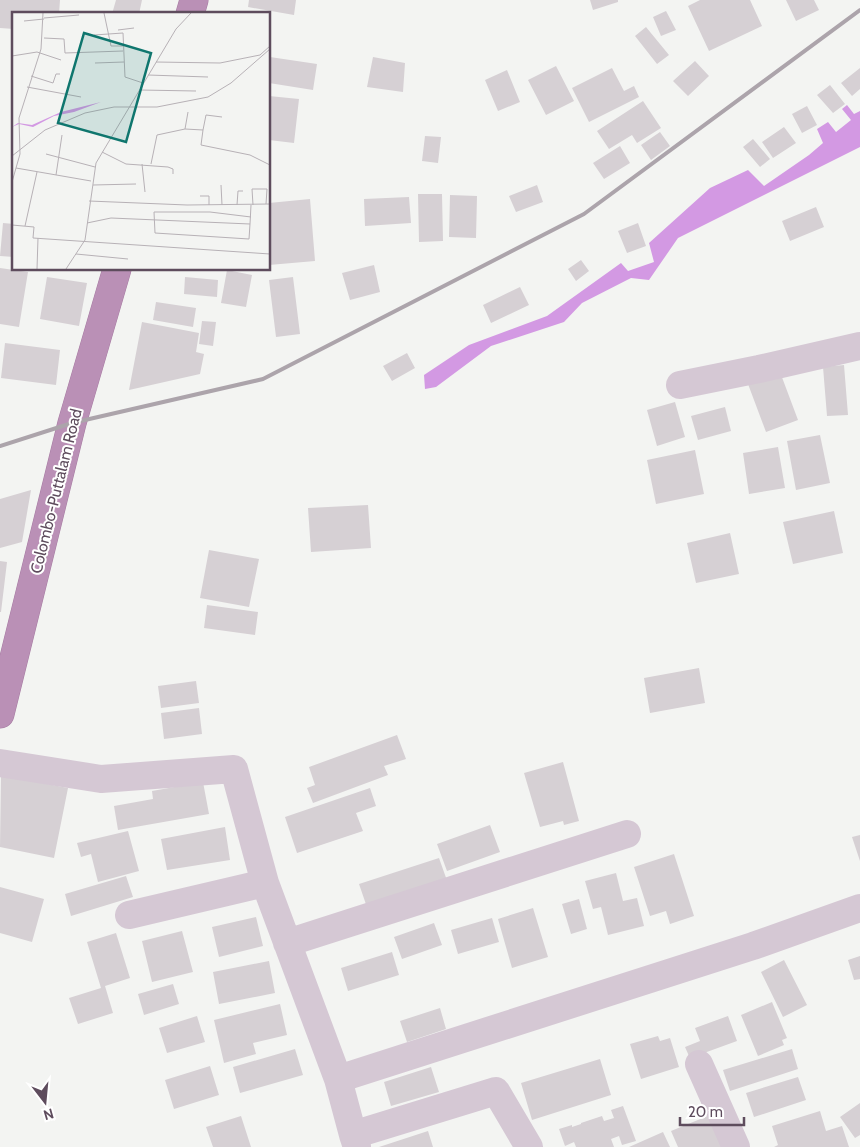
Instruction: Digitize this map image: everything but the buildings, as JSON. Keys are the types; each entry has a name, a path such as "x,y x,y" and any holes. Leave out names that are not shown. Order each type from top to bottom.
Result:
{"highway":[{"name":"Colombo-Puttalam Road","path":"0,714 5,675 72,423 117,270"}],"street":[{"path":"680,385 860,346"},
{"path":"0,763 101,779 234,769 265,883 338,1079 355,1141 496,1091 529,1147"},
{"path":"287,944 627,834"},
{"path":"129,914 265,883"},
{"path":"338,1079 752,946 860,908"},
{"path":"699,1064 736,1147"}],"shaded area":[{"path":"847,105 854,114 860,111 860,147 678,238 649,280 631,278 582,303 564,322 491,346 436,387 425,389 424,375 469,345 547,316 621,263 628,271 654,262 649,243 710,188 748,170 764,186 823,143 817,129 828,122 836,132 851,120 842,109"}],"railway":[{"path":"0,446 72,423 263,379 584,214 860,10"}]}
